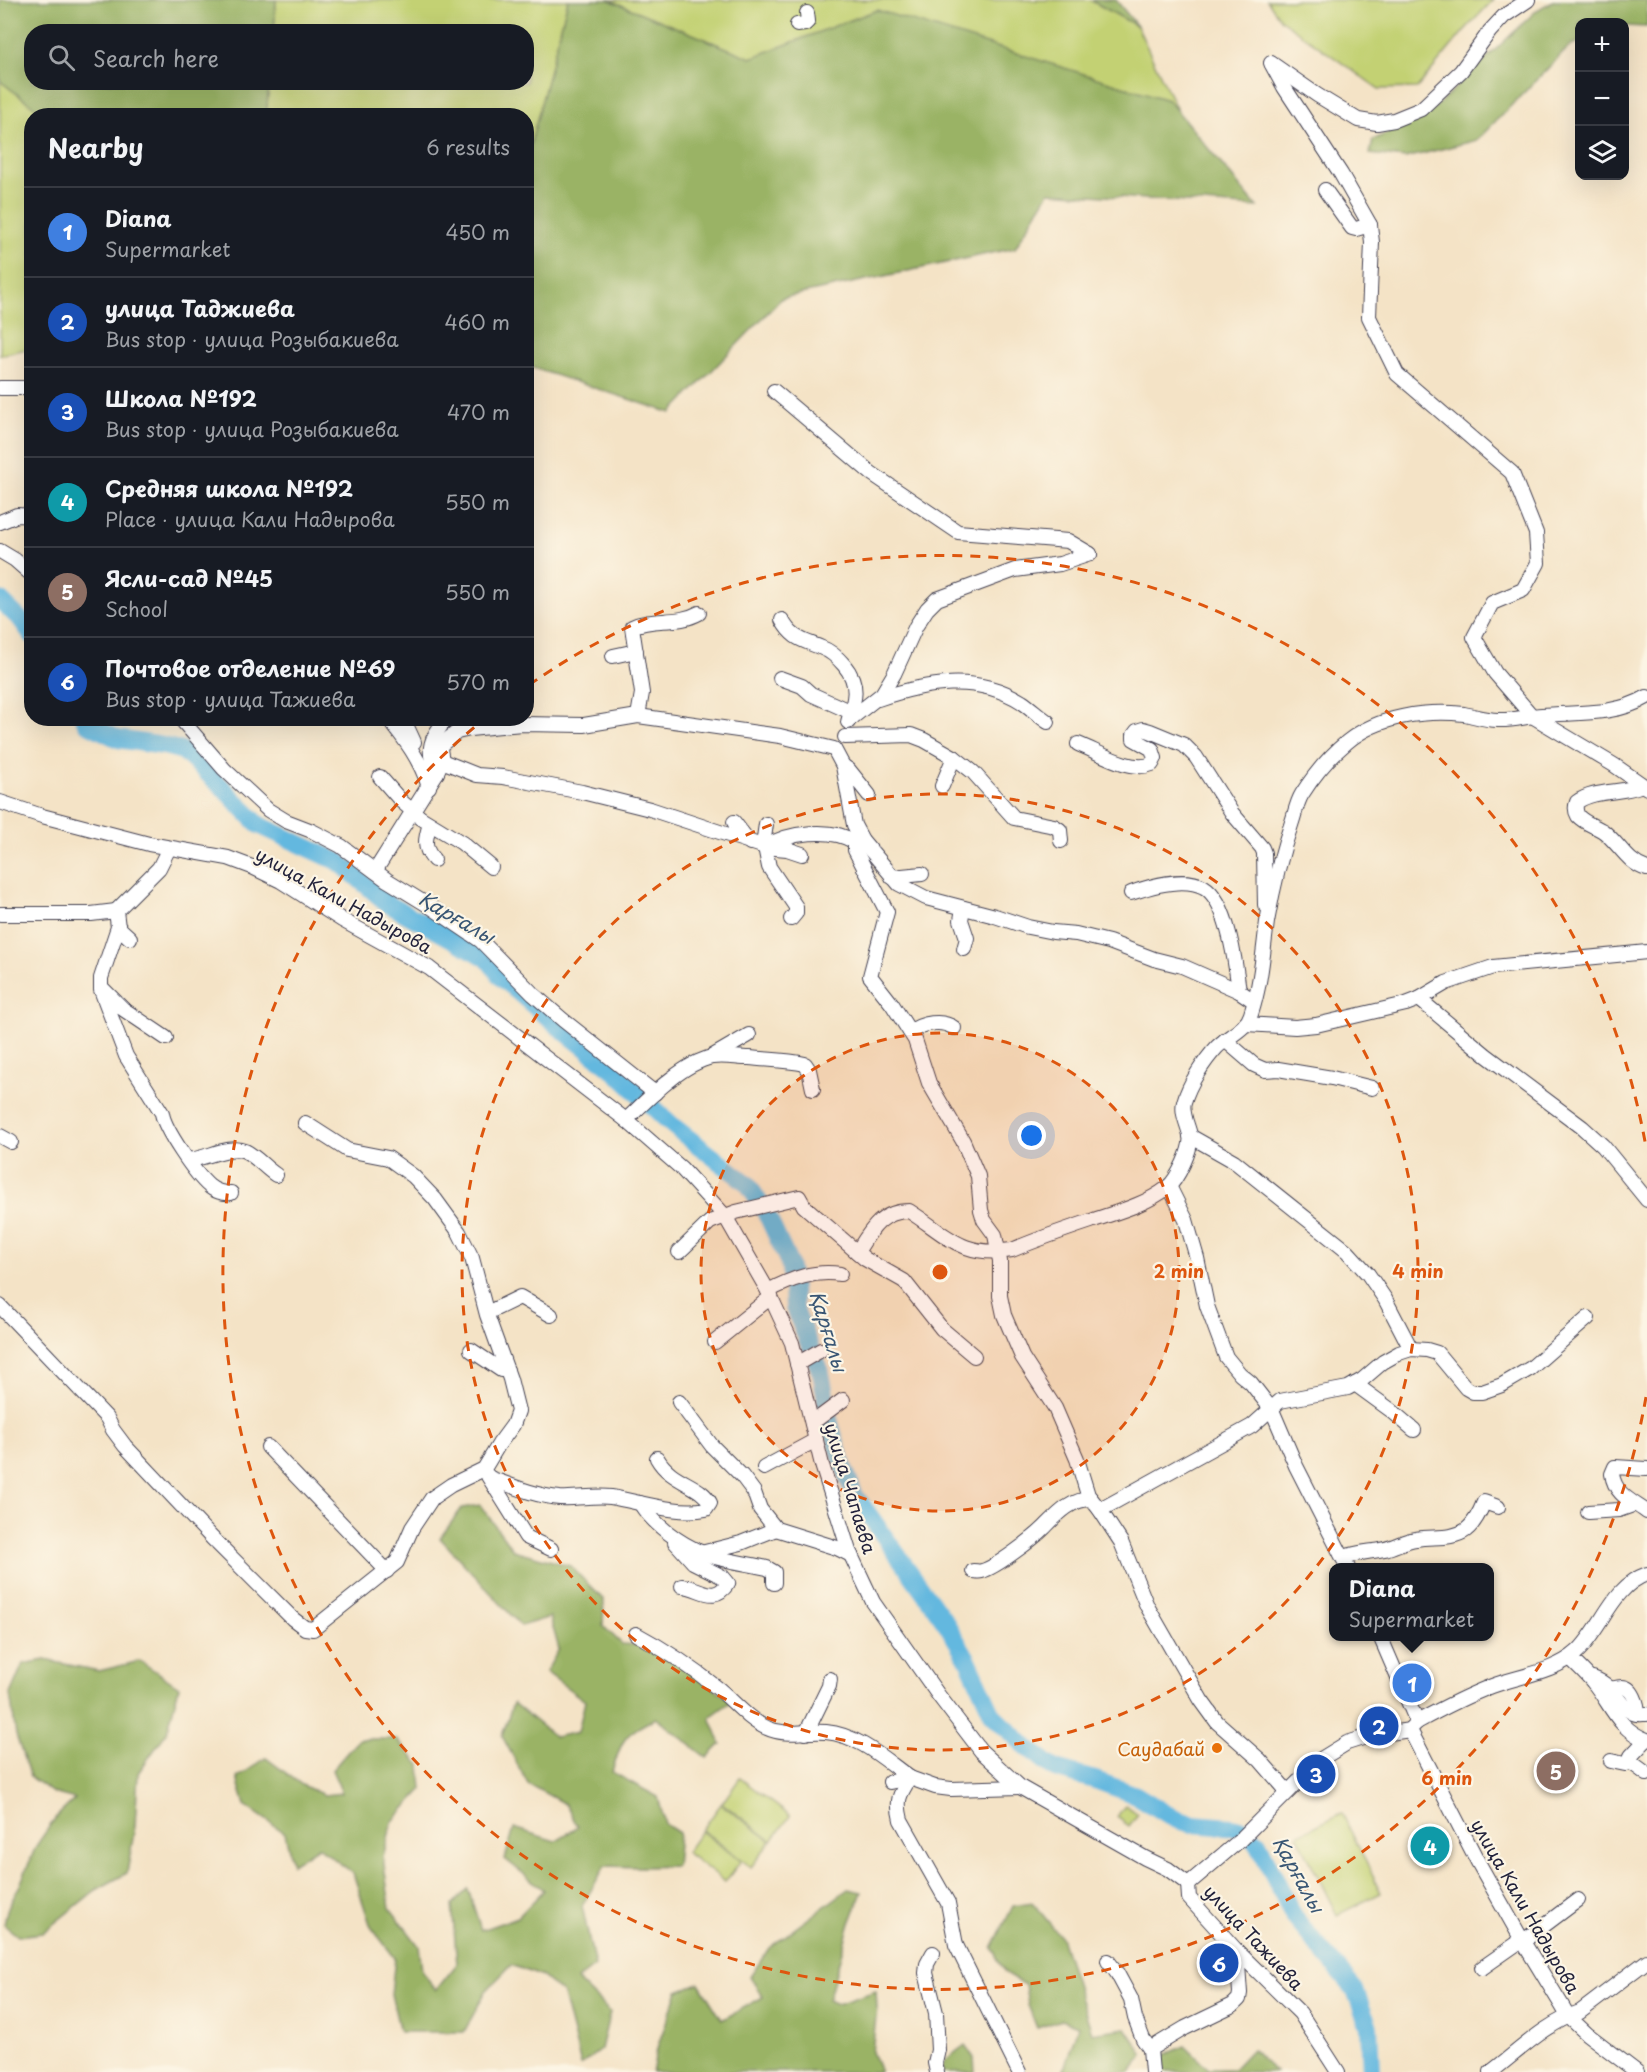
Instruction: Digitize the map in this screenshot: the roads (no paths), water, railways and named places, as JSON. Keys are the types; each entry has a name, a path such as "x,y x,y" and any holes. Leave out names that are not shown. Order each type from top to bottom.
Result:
{"street":[{"path":"1528,0 1504,16 1461,71 1420,109 1394,120 1377,123 1358,120 1271,63 1284,87 1341,174 1370,225 1372,242 1369,317 1397,374 1512,473 1536,533 1538,563 1523,590 1492,603 1474,637 1495,673 1532,716 1645,786"},
{"path":"797,25 805,24 807,13"},
{"path":"1325,190 1352,228 1370,225"},
{"path":"0,388 24,388"},
{"path":"774,391 871,473 958,532 1068,541 1089,554 1060,564 1016,570 937,599 916,626 891,679 876,699"},
{"path":"0,522 17,514 24,515"},
{"path":"0,551 24,568"},
{"path":"638,716 642,693 632,627 639,624 681,620 699,613"},
{"path":"782,620 787,630 796,638 833,654 852,676 855,690 850,716 845,736 834,749"},
{"path":"613,656 636,651"},
{"path":"780,678 802,686 811,694 850,716"},
{"path":"850,716 876,699 930,684 974,683 1021,702 1048,722"},
{"path":"856,1251 875,1224 893,1213 909,1211 958,1244 976,1251 1012,1250 1122,1211 1169,1186 1184,1161 1190,1136 1183,1105 1184,1100 1208,1058 1225,1040 1246,1024 1251,1015 1282,853 1302,794 1328,760 1365,729 1403,717 1457,714 1497,720 1601,712 1625,707 1647,697"},
{"path":"534,716 543,723"},
{"path":"534,724 584,725 638,716 780,736 834,749 843,766 858,841 900,884 926,898 1028,927 1090,937 1182,966 1239,991 1254,1001"},
{"path":"187,726 224,769 268,810 286,821 341,846 481,941 533,994 654,1094"},
{"path":"394,726 420,764"},
{"path":"406,726 429,787"},
{"path":"441,726 429,752 431,762 439,767 582,792 650,809 750,843 802,854"},
{"path":"375,871 429,787 439,767 442,744 457,732 506,726"},
{"path":"1078,744 1128,765 1139,767 1152,764 1155,758 1152,749 1134,739 1137,731 1143,729 1184,744 1196,757 1232,813 1262,848 1265,874 1264,902 1268,919"},
{"path":"845,736 911,735 954,757 973,772 1014,818 1054,826 1060,830 1061,841"},
{"path":"942,786 954,757"},
{"path":"843,766 869,795"},
{"path":"380,777 413,811 462,843 491,867"},
{"path":"1645,786 1592,794 1577,802 1575,807 1580,818 1602,831 1639,866 1647,869"},
{"name":"улица Кали Надырова","path":"0,802 42,816 169,848 219,856 252,867 281,881 342,920 429,968 626,1120"},
{"path":"734,822 750,843"},
{"path":"430,824 424,845 434,860"},
{"path":"766,824 765,847 769,867 796,907 796,913 790,919"},
{"path":"765,847 784,837 813,833 858,841"},
{"path":"858,841 855,850 887,912 870,976 910,1032 921,1053 929,1083 936,1091 963,1142 978,1176 981,1210 984,1220 994,1234 999,1252 1000,1296 1004,1315 1022,1358 1056,1408 1077,1459 1084,1484 1121,1542 1147,1606 1201,1700 1217,1722 1260,1760 1287,1791"},
{"path":"0,914 91,914 116,911 159,868 169,848"},
{"path":"892,877 922,874"},
{"path":"1131,893 1173,882 1204,887 1214,899 1226,923 1234,951 1239,991"},
{"path":"963,908 961,920 967,938 964,950"},
{"path":"116,911 118,927 101,978 101,987 126,1056 162,1113 163,1122 188,1160 210,1188 224,1194 231,1193"},
{"path":"118,927 130,938"},
{"path":"1246,1024 1295,1027 1317,1025 1406,1004 1446,983 1493,967 1647,952"},
{"path":"1141,964 1168,963"},
{"path":"101,987 123,1009 166,1038"},
{"path":"1419,999 1486,1055 1582,1127 1603,1146 1647,1200"},
{"path":"910,1032 929,1024 949,1024 954,1028"},
{"path":"626,1120 687,1068 749,1035"},
{"path":"1225,1040 1254,1065 1265,1070 1278,1069 1358,1083 1372,1088"},
{"path":"711,1057 774,1059 805,1064 809,1070 813,1089"},
{"name":"улица Чапаева","path":"626,1120 681,1168 725,1215 769,1294 802,1361 816,1419 816,1440 851,1555 873,1602 939,1696 981,1751 1020,1787 1168,1869 1188,1884"},
{"path":"305,1123 347,1150 388,1158 413,1176 435,1199 459,1232 472,1258 518,1412 487,1474"},
{"path":"1190,1136 1234,1161 1347,1251 1368,1274 1385,1299 1411,1349"},
{"path":"188,1160 201,1159 232,1149 243,1150 276,1175"},
{"path":"1169,1186 1186,1220 1207,1306 1226,1357 1251,1383 1272,1410 1296,1466 1346,1562 1355,1553 1384,1549 1413,1539 1439,1538 1457,1534 1467,1530 1484,1502 1498,1507"},
{"path":"679,1252 710,1222 725,1215 800,1197 804,1206 856,1251 878,1267 904,1281 942,1329 974,1356"},
{"path":"715,1342 785,1282 801,1276 829,1272 840,1274"},
{"path":"487,1313 520,1297 551,1314"},
{"path":"0,1306 107,1418 113,1430 133,1455 257,1584 305,1628 313,1629 398,1562 412,1528 432,1498 451,1485 487,1474 519,1488 561,1498 610,1497 640,1503 706,1509 710,1503 707,1496 662,1468 657,1458"},
{"path":"973,1571 980,1572 996,1564 1044,1528 1056,1515 1084,1499 1096,1504 1252,1426 1280,1401 1348,1388 1390,1358 1411,1349 1437,1353 1466,1388 1473,1392 1482,1392 1502,1385 1531,1368 1587,1318"},
{"path":"471,1350 501,1370 507,1371"},
{"path":"802,1361 821,1350"},
{"path":"1355,1384 1414,1430"},
{"path":"679,1402 712,1446 742,1476 754,1492 760,1509 776,1529 837,1548 851,1555"},
{"path":"816,1419 838,1403"},
{"path":"764,1468 816,1440"},
{"path":"268,1447 387,1571"},
{"path":"1647,1469 1615,1467 1613,1470 1616,1487 1633,1505 1647,1512"},
{"path":"487,1474 526,1537 551,1549"},
{"path":"640,1503 646,1513 671,1535 701,1553 767,1568 774,1572 774,1583"},
{"path":"1588,1512 1619,1510 1633,1505"},
{"path":"701,1553 741,1543 776,1529"},
{"path":"671,1535 693,1562 723,1577 728,1583 724,1589 707,1594 689,1586 682,1586"},
{"path":"1188,1884 1239,1840 1321,1759 1347,1743 1413,1726 1490,1687 1546,1669 1570,1658 1590,1638 1615,1599 1637,1576"},
{"path":"636,1634 704,1677 767,1728 780,1732 826,1732 846,1737 876,1753 910,1778 935,1787 951,1789 1020,1787"},
{"name":"улица Кали Надырова","path":"1382,1641 1413,1726 1478,1862 1522,1941 1568,2016 1587,2034 1637,2072"},
{"path":"1570,1658 1588,1676 1618,1719 1646,1740 1631,1756 1632,1763"},
{"path":"1588,1676 1611,1689 1634,1714 1642,1714"},
{"path":"806,1733 830,1686 830,1679"},
{"path":"1611,1761 1632,1763 1647,1774"},
{"path":"890,1782 910,1778"},
{"path":"910,1778 899,1796 898,1808 901,1820 948,1904 953,1937 991,2019 1019,2072"},
{"name":"улица Тажиева","path":"1188,1884 1189,1898 1237,1951 1300,2013 1338,2072"},
{"path":"1482,1968 1578,1900"},
{"path":"921,1961 953,1937"},
{"path":"1150,2049 1185,2028 1233,2005 1239,1999 1237,1951"},
{"path":"933,1953 927,1964 926,1973 936,2013 938,2050 934,2063 937,2072"},
{"path":"1108,1961 1131,1999 1135,2018 1143,2039 1150,2049 1152,2072"},
{"path":"1491,2072 1539,2035 1568,2016 1580,2012 1646,1964"}],"waterway":[{"name":"Қарғалы","path":"0,600 24,624"},
{"name":"Қарғалы","path":"92,726 118,739 183,751 259,825 339,862 388,904 487,958 502,978 556,1025 610,1067 673,1126 748,1184 767,1215 789,1263 794,1308 821,1373 825,1406 854,1494 946,1623 968,1660 993,1715 1023,1744 1055,1769 1136,1795 1175,1819 1192,1824 1243,1830 1258,1843 1294,1917 1355,1990 1369,2027 1371,2072"}],"place":[{"name":"Diana","path":"1412,1683"},
{"name":"улица Таджиева","path":"1379,1726"},
{"name":"Саудабай","path":"1217,1748"},
{"name":"Ясли-сад №45","path":"1556,1771"},
{"name":"Школа №192","path":"1316,1774"},
{"name":"Средняя школа №192","path":"1430,1846"},
{"name":"Почтовое отделение №69","path":"1219,1963"}]}
